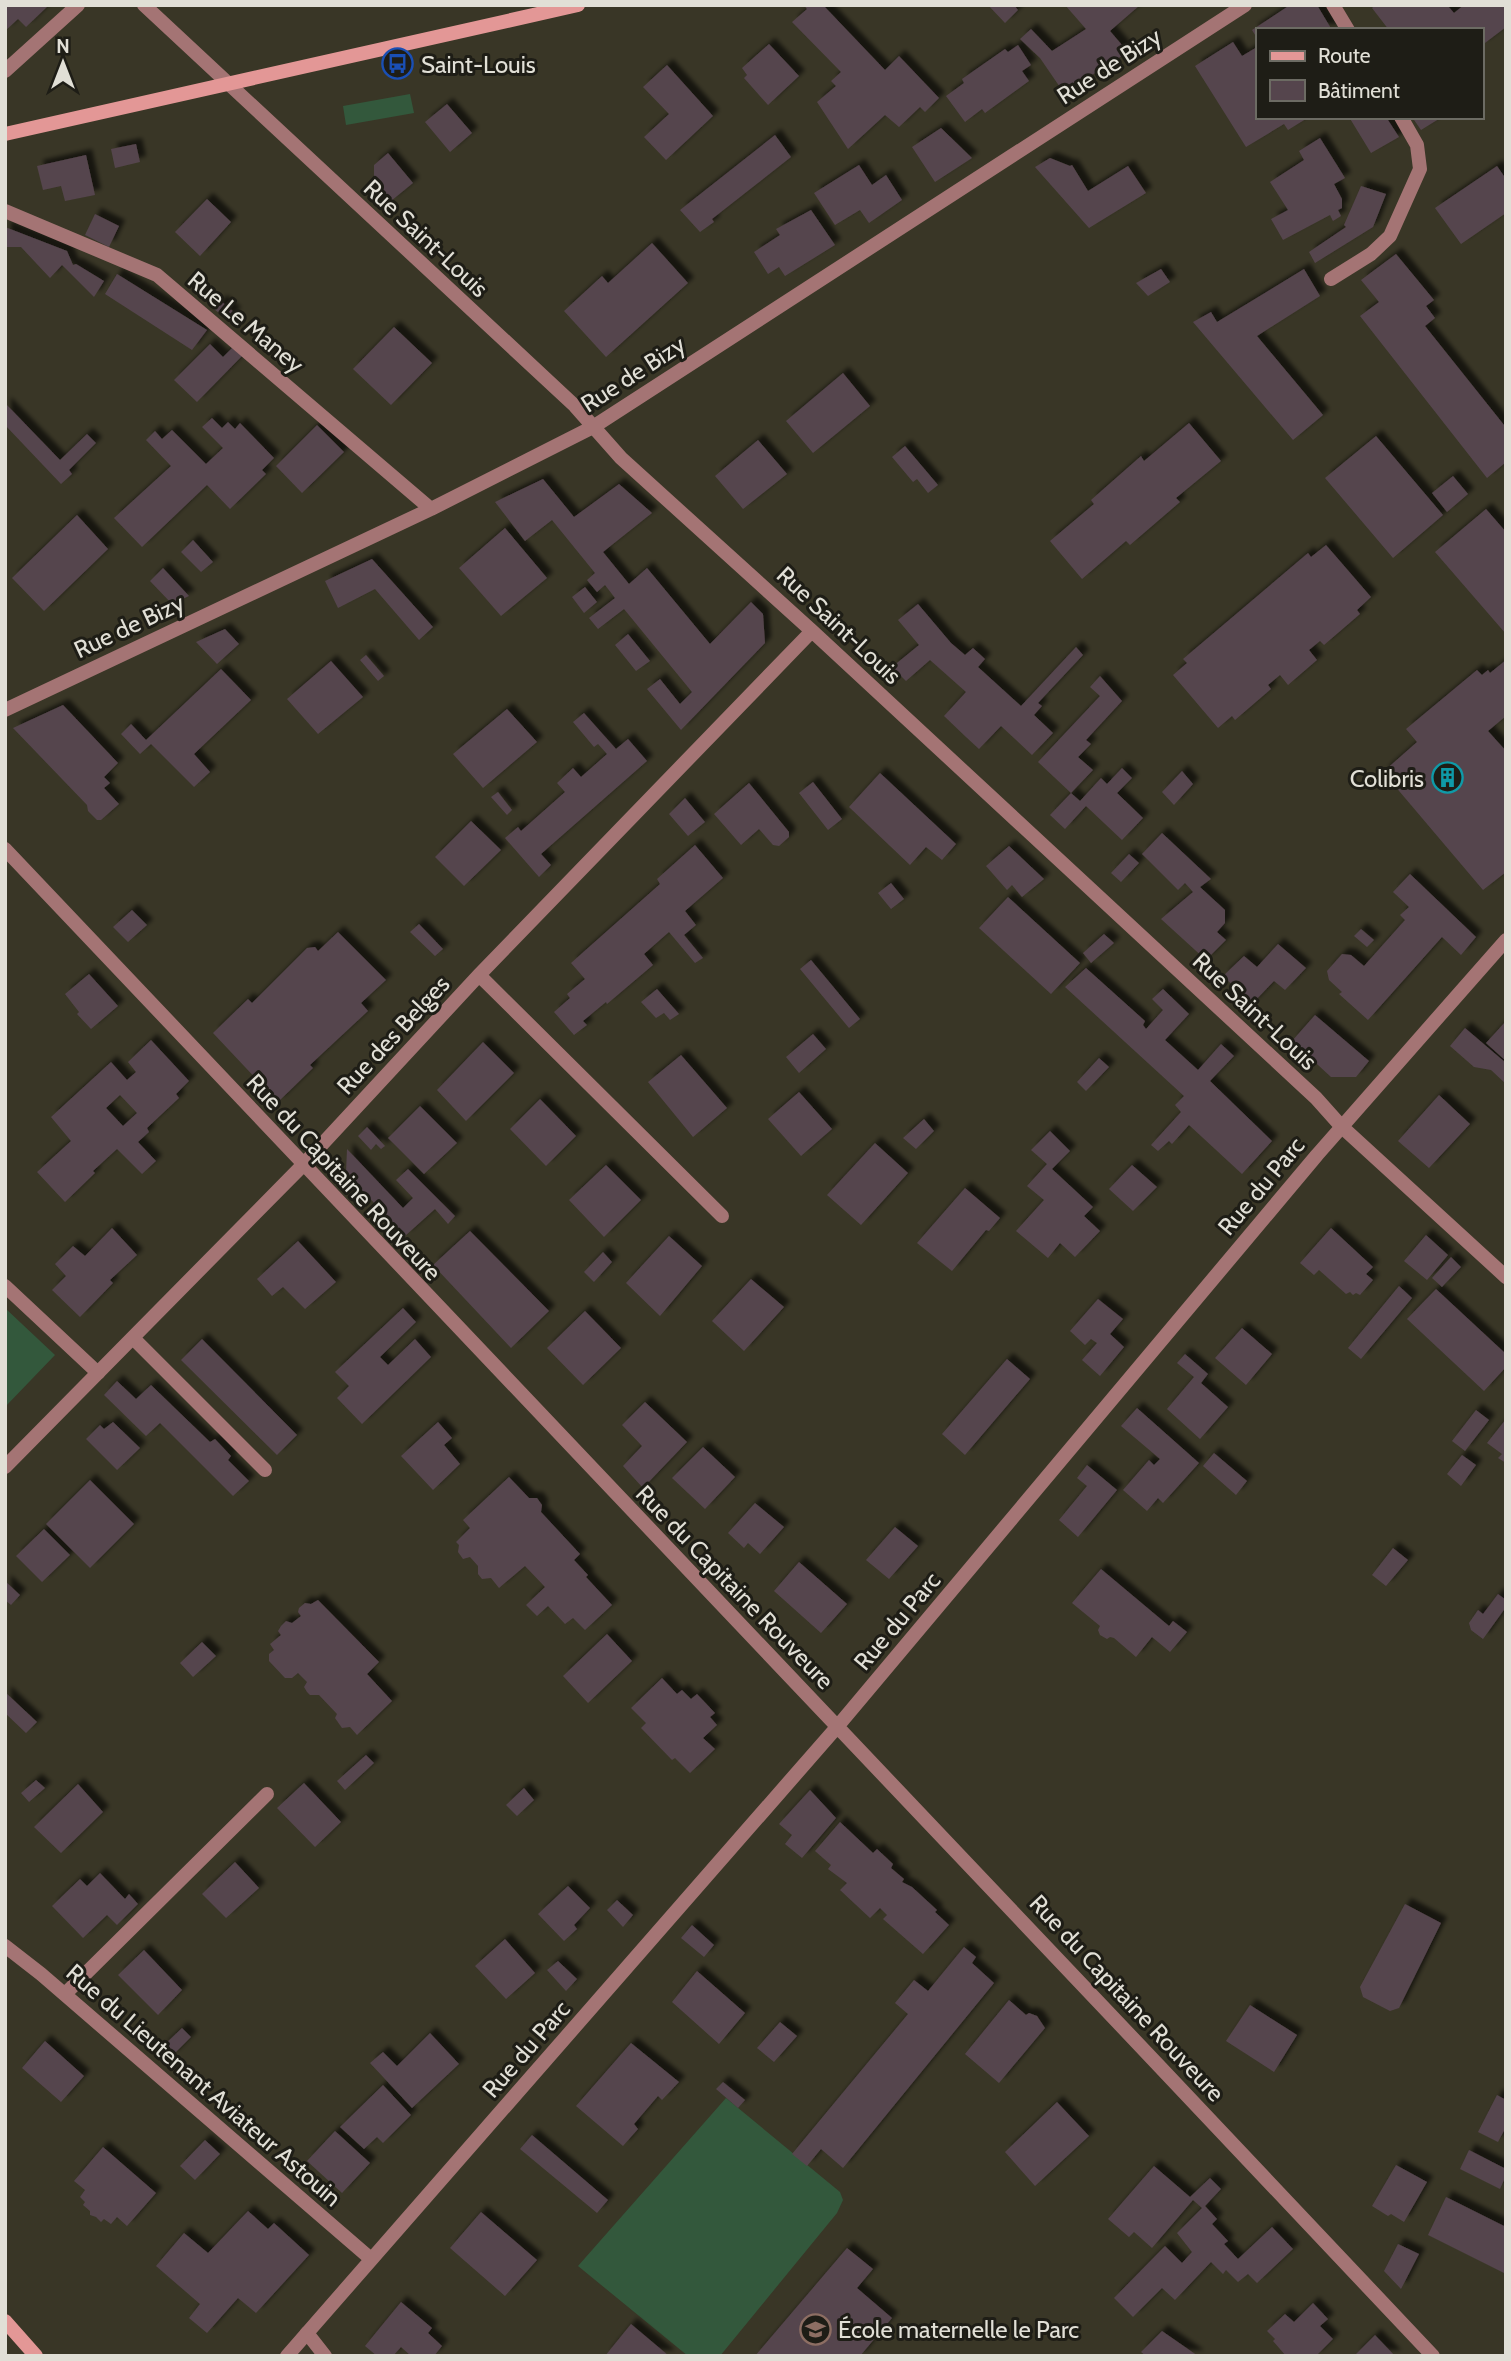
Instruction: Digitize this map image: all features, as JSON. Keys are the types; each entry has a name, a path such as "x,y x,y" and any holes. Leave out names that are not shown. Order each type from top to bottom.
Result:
{"main road":[{"path":"5,134 578,5"},
{"path":"5,2320 36,2356"}],"street":[{"path":"5,71 78,5"},
{"name":"Rue Saint-Louis","path":"144,5 575,406 621,458 812,631 1506,1277"},
{"path":"532,16 544,5"},
{"name":"Rue de Bizy","path":"5,710 431,509 593,427 1245,5"},
{"path":"1333,5 1347,28"},
{"path":"1331,279 1371,254 1390,236 1420,169 1418,145 1402,119"},
{"name":"Rue Le Maney","path":"5,211 157,275 431,509"},
{"name":"Rue des Belges","path":"5,1467 302,1166 479,975 812,631"},
{"name":"Rue du Capitaine Rouveure","path":"5,849 302,1166 1433,2356"},
{"name":"Rue du Parc","path":"287,2356 837,1727 1341,1126 1506,940"},
{"path":"479,975 722,1216"},
{"path":"5,1286 98,1373"},
{"path":"133,1338 265,1470"},
{"path":"65,1994 267,1794"},
{"name":"Rue du Lieutenant Aviateur Astouin","path":"5,1946 65,1994 371,2259"},
{"path":"307,2333 325,2356"}],"green space":[{"path":"410,94 414,113 346,125 343,106"},
{"path":"5,1308 55,1355 5,1407"},
{"path":"726,2098 840,2192 843,2200 837,2213 720,2356 688,2356 578,2266"}],"building":[{"path":"5,5 49,5 26,27 18,19 5,31"},
{"path":"804,5 823,5 885,70 899,56 939,98 925,112 920,107 899,127 885,115 848,149 817,102 836,86 831,81 841,72 792,22 807,9"},
{"path":"988,5 1014,5 1018,10 1005,23"},
{"path":"1065,5 1140,5 1110,31 1128,52 1064,93 1040,58 1020,39 1031,29 1052,51 1086,29"},
{"path":"1290,5 1317,5 1331,28 1256,28 1256,36 1252,30"},
{"path":"1375,5 1447,5 1454,13 1464,5 1506,5 1506,27 1483,44 1483,28 1387,28 1372,8"},
{"path":"1233,42 1242,56 1256,48 1256,119 1306,119 1288,130 1284,124 1246,147 1195,66"},
{"path":"769,44 799,76 768,105 744,78 747,75 742,68"},
{"path":"1018,45 1031,65 1022,71 1029,81 985,113 982,109 965,122 946,96 964,83 962,79 1005,49 1008,52"},
{"path":"667,65 713,116 666,160 644,137 669,114 643,87"},
{"path":"447,104 472,133 450,152 425,122"},
{"path":"1350,119 1387,119 1399,137 1371,153"},
{"path":"1413,119 1439,119 1421,130"},
{"path":"941,128 972,158 935,182 912,147"},
{"path":"775,135 791,157 712,219 714,222 700,232 680,210"},
{"path":"1320,138 1345,178 1334,184 1342,199 1342,208 1338,210 1341,216 1333,221 1330,215 1283,240 1271,219 1288,210 1270,182 1304,160 1299,151"},
{"path":"136,144 140,162 115,168 111,149"},
{"path":"388,153 413,183 391,201 374,184 374,165"},
{"path":"86,155 95,195 65,201 61,186 43,190 37,166"},
{"path":"1050,158 1072,165 1088,191 1128,166 1146,193 1089,228 1035,167"},
{"path":"859,165 872,185 886,175 902,200 869,223 860,210 835,225 814,193"},
{"path":"1497,166 1506,179 1506,213 1461,244 1435,208"},
{"path":"1361,186 1386,194 1373,227 1315,263 1309,252 1346,227 1344,225"},
{"path":"207,199 231,222 200,256 175,232"},
{"path":"811,210 835,245 785,276 779,267 768,274 754,252 780,235 776,229"},
{"path":"95,214 119,226 109,247 85,235"},
{"path":"5,227 67,251 73,265 76,264 104,281 94,297 62,265 50,278 21,247 5,247"},
{"path":"652,243 688,283 606,357 564,311 602,276 608,283"},
{"path":"1396,254 1434,300 1426,306 1435,318 1425,326 1504,425 1506,423 1506,462 1487,478 1360,316 1379,302 1361,280"},
{"path":"1161,269 1170,282 1148,296 1136,283"},
{"path":"1304,269 1320,296 1257,336 1323,415 1293,440 1193,322 1211,312 1217,322"},
{"path":"117,274 207,330 192,350 105,294"},
{"path":"221,301 235,313 228,320 214,309"},
{"path":"394,327 432,363 391,405 353,369"},
{"path":"210,344 223,357 232,348 242,356 197,402 174,380"},
{"path":"843,373 870,406 813,453 786,421"},
{"path":"5,403 60,460 87,434 96,443 69,470 72,474 61,484 5,425"},
{"path":"212,418 222,428 228,422 235,429 240,423 274,458 262,470 266,474 230,509 207,485 142,547 114,518 171,466 146,440 155,431 162,439 172,430 206,464 223,448 202,427"},
{"path":"1189,423 1221,461 1176,498 1180,502 1130,545 1126,541 1082,579 1050,541 1094,504 1091,500 1141,456 1144,461"},
{"path":"317,425 344,452 302,493 276,466"},
{"path":"1376,436 1443,515 1393,558 1325,478"},
{"path":"758,440 787,474 743,509 715,476"},
{"path":"905,446 938,485 928,493 917,479 913,482 892,457"},
{"path":"1453,476 1468,494 1447,512 1432,493"},
{"path":"543,479 574,517 619,484 652,513 603,552 629,584 647,568 710,644 751,602 763,614 765,643 681,730 647,689 660,679 680,704 692,692 624,609 598,629 589,618 615,598 605,585 597,592 587,580 595,573 552,520 525,541 495,502"},
{"path":"1486,509 1506,532 1506,634 1435,552"},
{"path":"77,515 108,549 44,611 12,578"},
{"path":"505,528 547,578 501,616 459,568"},
{"path":"193,540 213,562 201,572 181,552"},
{"path":"1326,545 1371,597 1357,610 1360,614 1324,645 1320,641 1309,650 1317,660 1288,685 1280,675 1268,685 1271,689 1235,720 1232,716 1218,728 1173,675 1187,663 1183,659 1308,553 1311,557"},
{"path":"372,559 433,627 419,640 375,589 338,608 325,581"},
{"path":"163,568 189,596 172,604 150,581"},
{"path":"585,587 597,602 584,613 572,597"},
{"path":"918,604 951,643 965,655 973,648 985,659 978,667 1021,706 1076,647 1083,655 1038,703 1042,706 1034,715 1053,733 1032,755 1001,726 979,749 966,737 944,716 966,692 930,660 906,681 892,667 919,645 898,620"},
{"path":"225,629 239,644 217,664 196,642"},
{"path":"628,634 650,661 636,671 615,645"},
{"path":"366,655 384,676 378,681 360,660"},
{"name":"Colibris","path":"1506,660 1506,716 1488,731 1506,751 1506,872 1483,890 1383,772 1417,742 1406,729 1477,670 1482,675 1488,670 1490,673"},
{"path":"331,661 363,697 318,734 287,699"},
{"path":"221,669 251,700 194,754 210,772 194,787 151,744 140,754 121,734 131,724 146,740"},
{"path":"1100,676 1122,701 1086,740 1091,744 1078,757 1093,770 1071,793 1038,762 1100,696 1090,687"},
{"path":"63,705 118,763 104,777 110,783 104,788 119,804 101,820 97,820 88,811 87,805 13,728"},
{"path":"507,709 537,742 483,788 453,754"},
{"path":"584,713 616,749 628,739 647,761 541,854 551,865 539,877 505,838 518,827 521,831 565,792 557,783 573,768 581,777 607,754 598,744 594,747 573,722"},
{"path":"1122,768 1132,778 1117,793 1143,818 1122,840 1086,806 1065,829 1050,815 1071,793 1080,801 1101,778 1107,784"},
{"path":"1182,771 1193,784 1174,805 1162,792"},
{"path":"880,773 956,844 942,860 926,847 910,865 849,807"},
{"path":"813,782 842,819 828,830 799,793"},
{"path":"749,783 789,832 789,837 779,846 773,845 759,829 741,845 714,814"},
{"path":"498,792 512,810 507,815 491,797"},
{"path":"685,798 705,822 688,836 669,814"},
{"path":"471,821 501,850 464,886 435,857"},
{"path":"1162,833 1211,879 1200,887 1225,910 1225,923 1217,932 1226,940 1206,960 1161,919 1193,892 1185,883 1178,890 1142,854"},
{"path":"695,845 723,878 685,911 696,925 684,935 703,958 695,963 669,932 644,954 653,965 583,1021 587,1025 574,1035 554,1012 570,998 567,994 585,979 571,963 660,884 657,879"},
{"path":"1009,846 1044,879 1022,897 1012,885 1007,890 986,866"},
{"path":"1129,854 1139,863 1121,882 1111,873"},
{"path":"1410,874 1476,937 1461,955 1442,937 1368,1020 1339,994 1342,992 1329,980 1327,971 1342,954 1351,955 1364,966 1405,920 1400,915 1409,907 1393,892"},
{"path":"891,883 904,899 891,909 878,893"},
{"path":"1008,897 1080,963 1051,994 979,928"},
{"path":"132,910 147,925 128,942 113,927"},
{"path":"419,924 443,949 435,956 410,932"},
{"path":"1361,929 1374,940 1367,947 1354,936"},
{"path":"338,932 386,980 361,1003 368,1011 310,1065 313,1068 278,1102 213,1033 248,999 252,1003 307,948 315,947 318,951"},
{"path":"1104,934 1114,943 1091,963 1083,953"},
{"path":"1278,944 1306,968 1285,990 1274,981 1252,1004 1223,976 1244,956 1257,967"},
{"path":"811,960 860,1019 849,1028 800,969"},
{"path":"1086,968 1145,1021 1143,1025 1146,1029 1163,1010 1152,999 1163,989 1189,1014 1165,1040 1198,1070 1221,1044 1234,1056 1210,1081 1272,1141 1242,1174 1189,1125 1172,1144 1169,1141 1158,1151 1151,1145 1181,1112 1175,1105 1184,1096 1065,987"},
{"path":"89,974 118,1006 91,1029 77,1014 79,1012 65,994"},
{"path":"657,989 679,1014 670,1020 664,1013 656,1018 641,1002"},
{"path":"1315,1015 1369,1061 1356,1077 1331,1077 1292,1041"},
{"path":"1506,1021 1506,1061 1486,1043"},
{"path":"1465,1028 1506,1063 1506,1084 1491,1070 1474,1067 1450,1046"},
{"path":"813,1034 826,1049 799,1073 786,1057"},
{"path":"151,1040 189,1081 176,1094 179,1098 147,1128 149,1132 138,1142 156,1161 142,1174 117,1149 65,1202 37,1172 71,1141 51,1117 111,1062 127,1080 136,1072 128,1062","holes":["120,1095 137,1113 123,1126 106,1108"]},
{"path":"483,1042 514,1073 466,1121 437,1090"},
{"path":"681,1055 727,1108 693,1137 648,1082"},
{"path":"1099,1058 1109,1067 1086,1091 1077,1082"},
{"path":"799,1092 832,1129 801,1156 768,1119"},
{"path":"1439,1095 1470,1124 1429,1168 1398,1141"},
{"path":"540,1099 576,1136 546,1166 510,1129"},
{"path":"420,1106 457,1143 424,1174 388,1138"},
{"path":"924,1119 934,1131 916,1149 903,1138"},
{"path":"367,1127 385,1146 381,1149 376,1144 371,1150 358,1136"},
{"path":"1050,1131 1070,1151 1052,1169 1093,1207 1084,1216 1100,1231 1075,1257 1060,1243 1048,1258 1016,1231 1044,1200 1027,1186 1047,1164 1031,1150"},
{"path":"875,1143 908,1173 861,1225 827,1195"},
{"path":"347,1149 403,1208 413,1198 396,1180 408,1169 455,1216 448,1224 435,1209 405,1236 346,1173"},
{"path":"606,1165 641,1200 604,1237 569,1200"},
{"path":"1132,1165 1157,1187 1133,1211 1109,1189"},
{"path":"965,1188 1000,1218 989,1231 986,1230 952,1271 917,1243"},
{"path":"112,1228 137,1255 110,1280 113,1283 80,1317 52,1290 66,1276 55,1264 73,1246 85,1256"},
{"path":"1331,1228 1373,1267 1366,1274 1373,1280 1360,1295 1350,1292 1346,1294 1319,1270 1314,1275 1300,1263"},
{"path":"470,1231 549,1311 511,1348 433,1265"},
{"path":"1426,1235 1448,1255 1427,1280 1404,1261"},
{"path":"669,1236 702,1266 660,1316 626,1283"},
{"path":"298,1241 336,1282 305,1309 283,1287 272,1296 257,1279"},
{"path":"603,1252 612,1262 594,1282 584,1272"},
{"path":"1451,1257 1461,1267 1442,1287 1432,1278"},
{"path":"751,1279 784,1307 744,1351 712,1321"},
{"path":"1399,1286 1412,1298 1361,1359 1348,1348"},
{"path":"1436,1289 1506,1354 1506,1367 1484,1391 1407,1319"},
{"path":"1098,1299 1123,1319 1110,1334 1124,1347 1100,1376 1082,1360 1097,1343 1091,1339 1085,1345 1070,1331"},
{"path":"403,1308 416,1322 380,1357 388,1365 415,1339 431,1357 362,1424 337,1398 349,1386 335,1372"},
{"path":"585,1311 621,1348 583,1385 547,1348"},
{"path":"1242,1328 1272,1354 1246,1385 1215,1358"},
{"path":"202,1339 297,1435 277,1455 181,1360"},
{"path":"1185,1354 1208,1374 1201,1383 1228,1407 1200,1439 1167,1409 1194,1377 1177,1363"},
{"path":"1007,1359 1030,1379 965,1455 942,1434"},
{"path":"117,1381 136,1399 151,1385 210,1442 215,1439 231,1456 228,1460 249,1481 233,1496 160,1423 146,1436 104,1395"},
{"path":"645,1402 687,1442 643,1488 623,1466 642,1446 622,1425"},
{"path":"1137,1408 1199,1463 1163,1503 1158,1498 1147,1511 1123,1490 1149,1460 1154,1465 1160,1459 1121,1426"},
{"path":"1476,1410 1489,1420 1465,1451 1452,1441"},
{"path":"1506,1419 1506,1463 1498,1458 1502,1454 1487,1443"},
{"path":"113,1422 140,1448 117,1470 86,1439 100,1425 104,1429"},
{"path":"438,1422 452,1438 444,1445 460,1464 433,1490 401,1456"},
{"path":"703,1447 735,1477 705,1509 672,1478"},
{"path":"1214,1453 1247,1481 1236,1495 1203,1466"},
{"path":"1462,1455 1476,1465 1461,1486 1447,1474"},
{"path":"1087,1465 1117,1490 1078,1537 1059,1520 1087,1486 1077,1478"},
{"path":"509,1477 529,1498 537,1498 542,1505 541,1512 580,1554 574,1560 612,1605 585,1630 573,1618 565,1624 548,1606 537,1616 526,1605 545,1587 525,1566 499,1588 491,1578 482,1579 478,1574 478,1566 470,1557 463,1559 458,1552 459,1545 456,1542 470,1528 463,1520"},
{"path":"90,1480 134,1524 90,1568 46,1524"},
{"path":"755,1503 784,1527 760,1554 748,1543 744,1548 728,1533"},
{"path":"895,1527 918,1546 889,1579 866,1560"},
{"path":"44,1529 70,1555 42,1582 16,1556"},
{"path":"1393,1548 1408,1560 1386,1586 1372,1575"},
{"path":"799,1562 847,1604 821,1633 774,1591"},
{"path":"1101,1569 1169,1626 1173,1621 1187,1632 1170,1652 1152,1637 1136,1657 1114,1638 1107,1639 1100,1635 1100,1626 1072,1603"},
{"path":"5,1581 20,1595 11,1605 5,1600"},
{"path":"1498,1594 1506,1600 1506,1607 1483,1639 1471,1630 1469,1623 1478,1610 1483,1614"},
{"path":"318,1600 379,1662 367,1674 392,1701 357,1735 350,1727 342,1728 335,1718 337,1714 319,1695 310,1695 307,1692 304,1687 307,1682 298,1673 292,1678 285,1678 269,1661 269,1654 274,1650 270,1644 281,1635 278,1631 281,1626 286,1621 292,1623 301,1616 299,1608 305,1603 311,1604"},
{"path":"607,1634 632,1661 588,1703 563,1676"},
{"path":"202,1642 216,1656 193,1677 180,1663"},
{"path":"662,1678 677,1694 682,1690 691,1699 697,1694 715,1713 710,1717 717,1725 703,1738 715,1749 690,1773 675,1758 672,1760 641,1728 646,1723 631,1708"},
{"path":"5,1692 37,1722 26,1733 5,1713"},
{"path":"366,1755 374,1763 345,1790 337,1781"},
{"path":"36,1780 45,1788 29,1802 21,1793"},
{"path":"304,1783 341,1822 315,1847 277,1808"},
{"path":"78,1784 103,1812 61,1853 34,1827"},
{"path":"524,1788 534,1800 517,1816 506,1805"},
{"path":"810,1790 836,1818 802,1858 785,1844 792,1835 779,1824"},
{"path":"840,1822 873,1853 877,1849 893,1864 891,1868 904,1879 902,1882 912,1887 949,1925 923,1954 883,1919 887,1915 880,1908 870,1918 840,1890 847,1883 828,1869 831,1865 815,1851"},
{"path":"235,1862 259,1888 226,1918 202,1894"},
{"path":"100,1873 125,1899 129,1894 138,1904 117,1925 107,1915 83,1938 52,1906 80,1879 87,1886"},
{"path":"568,1886 590,1908 574,1925 577,1929 564,1941 538,1914"},
{"path":"617,1900 633,1915 623,1927 607,1910"},
{"path":"1405,1904 1441,1923 1399,2008 1390,2011 1363,1997 1360,1987"},
{"path":"692,1925 714,1945 704,1957 681,1938"},
{"path":"505,1939 535,1973 506,1999 475,1966"},
{"path":"964,1947 976,1957 972,1963 994,1983 843,2168 821,2149 807,2166 792,2154 908,2014 895,2003 914,1980 928,1991"},
{"path":"144,1950 182,1990 158,2015 118,1975"},
{"path":"558,1961 577,1979 566,1991 547,1970"},
{"path":"697,1971 745,2013 719,2044 672,2002"},
{"path":"1009,2000 1026,2015 1029,2013 1037,2016 1045,2028 999,2083 965,2054"},
{"path":"1250,2005 1297,2035 1274,2072 1226,2041"},
{"path":"780,2022 797,2036 774,2062 757,2048"},
{"path":"182,2028 191,2037 171,2057 162,2047"},
{"path":"430,2033 459,2064 412,2108 370,2063 383,2052 397,2066"},
{"path":"45,2041 84,2076 61,2102 22,2068"},
{"path":"631,2043 679,2082 662,2100 658,2096 634,2124 638,2129 623,2146 576,2106"},
{"path":"723,2082 745,2100 738,2108 716,2089"},
{"path":"383,2085 411,2115 383,2143 377,2137 364,2149 340,2127"},
{"path":"1497,2095 1506,2100 1506,2127 1498,2142 1478,2132"},
{"path":"1057,2102 1089,2136 1035,2186 1005,2152"},
{"path":"335,2131 370,2163 342,2193 307,2161"},
{"path":"532,2135 608,2200 597,2213 520,2149"},
{"path":"205,2140 220,2154 195,2180 180,2166"},
{"path":"103,2147 156,2193 127,2226 117,2217 111,2224 104,2219 101,2222 90,2215 80,2197 85,2190 74,2181"},
{"path":"1469,2150 1506,2169 1506,2181 1504,2180 1500,2189 1460,2169"},
{"path":"1396,2165 1427,2182 1404,2222 1372,2206"},
{"path":"1154,2166 1190,2197 1210,2178 1221,2189 1205,2206 1217,2219 1212,2224 1228,2241 1224,2244 1238,2259 1272,2227 1293,2249 1257,2283 1248,2274 1238,2282 1226,2270 1223,2274 1211,2262 1175,2300 1162,2288 1133,2317 1114,2298 1165,2246 1182,2263 1192,2252 1177,2233 1202,2208 1193,2200 1152,2248 1134,2232 1129,2237 1108,2219"},
{"path":"1446,2197 1506,2227 1506,2274 1428,2235"},
{"path":"248,2211 268,2229 274,2223 309,2255 256,2313 238,2298 207,2333 189,2318 200,2304 156,2266 184,2233 208,2253"},
{"path":"481,2212 537,2260 505,2296 450,2248"},
{"path":"1398,2244 1419,2254 1401,2289 1384,2271"},
{"path":"847,2248 873,2269 857,2288 892,2318 860,2356 755,2356"},
{"path":"401,2302 432,2328 428,2333 442,2346 434,2356 411,2356 401,2347 393,2356 377,2356 365,2346"},
{"path":"1313,2303 1328,2319 1320,2326 1333,2339 1316,2356 1286,2356 1267,2331 1285,2314 1294,2322"},
{"path":"631,2324 669,2356 605,2356"},
{"path":"1162,2331 1198,2356 1146,2356 1141,2352"},
{"path":"1375,2335 1395,2356 1354,2356"}],"place":[{"name":"Saint-Louis","path":"398,64"},
{"name":"Colibris","path":"1447,778"},
{"name":"École maternelle le Parc","path":"815,2329"}]}
